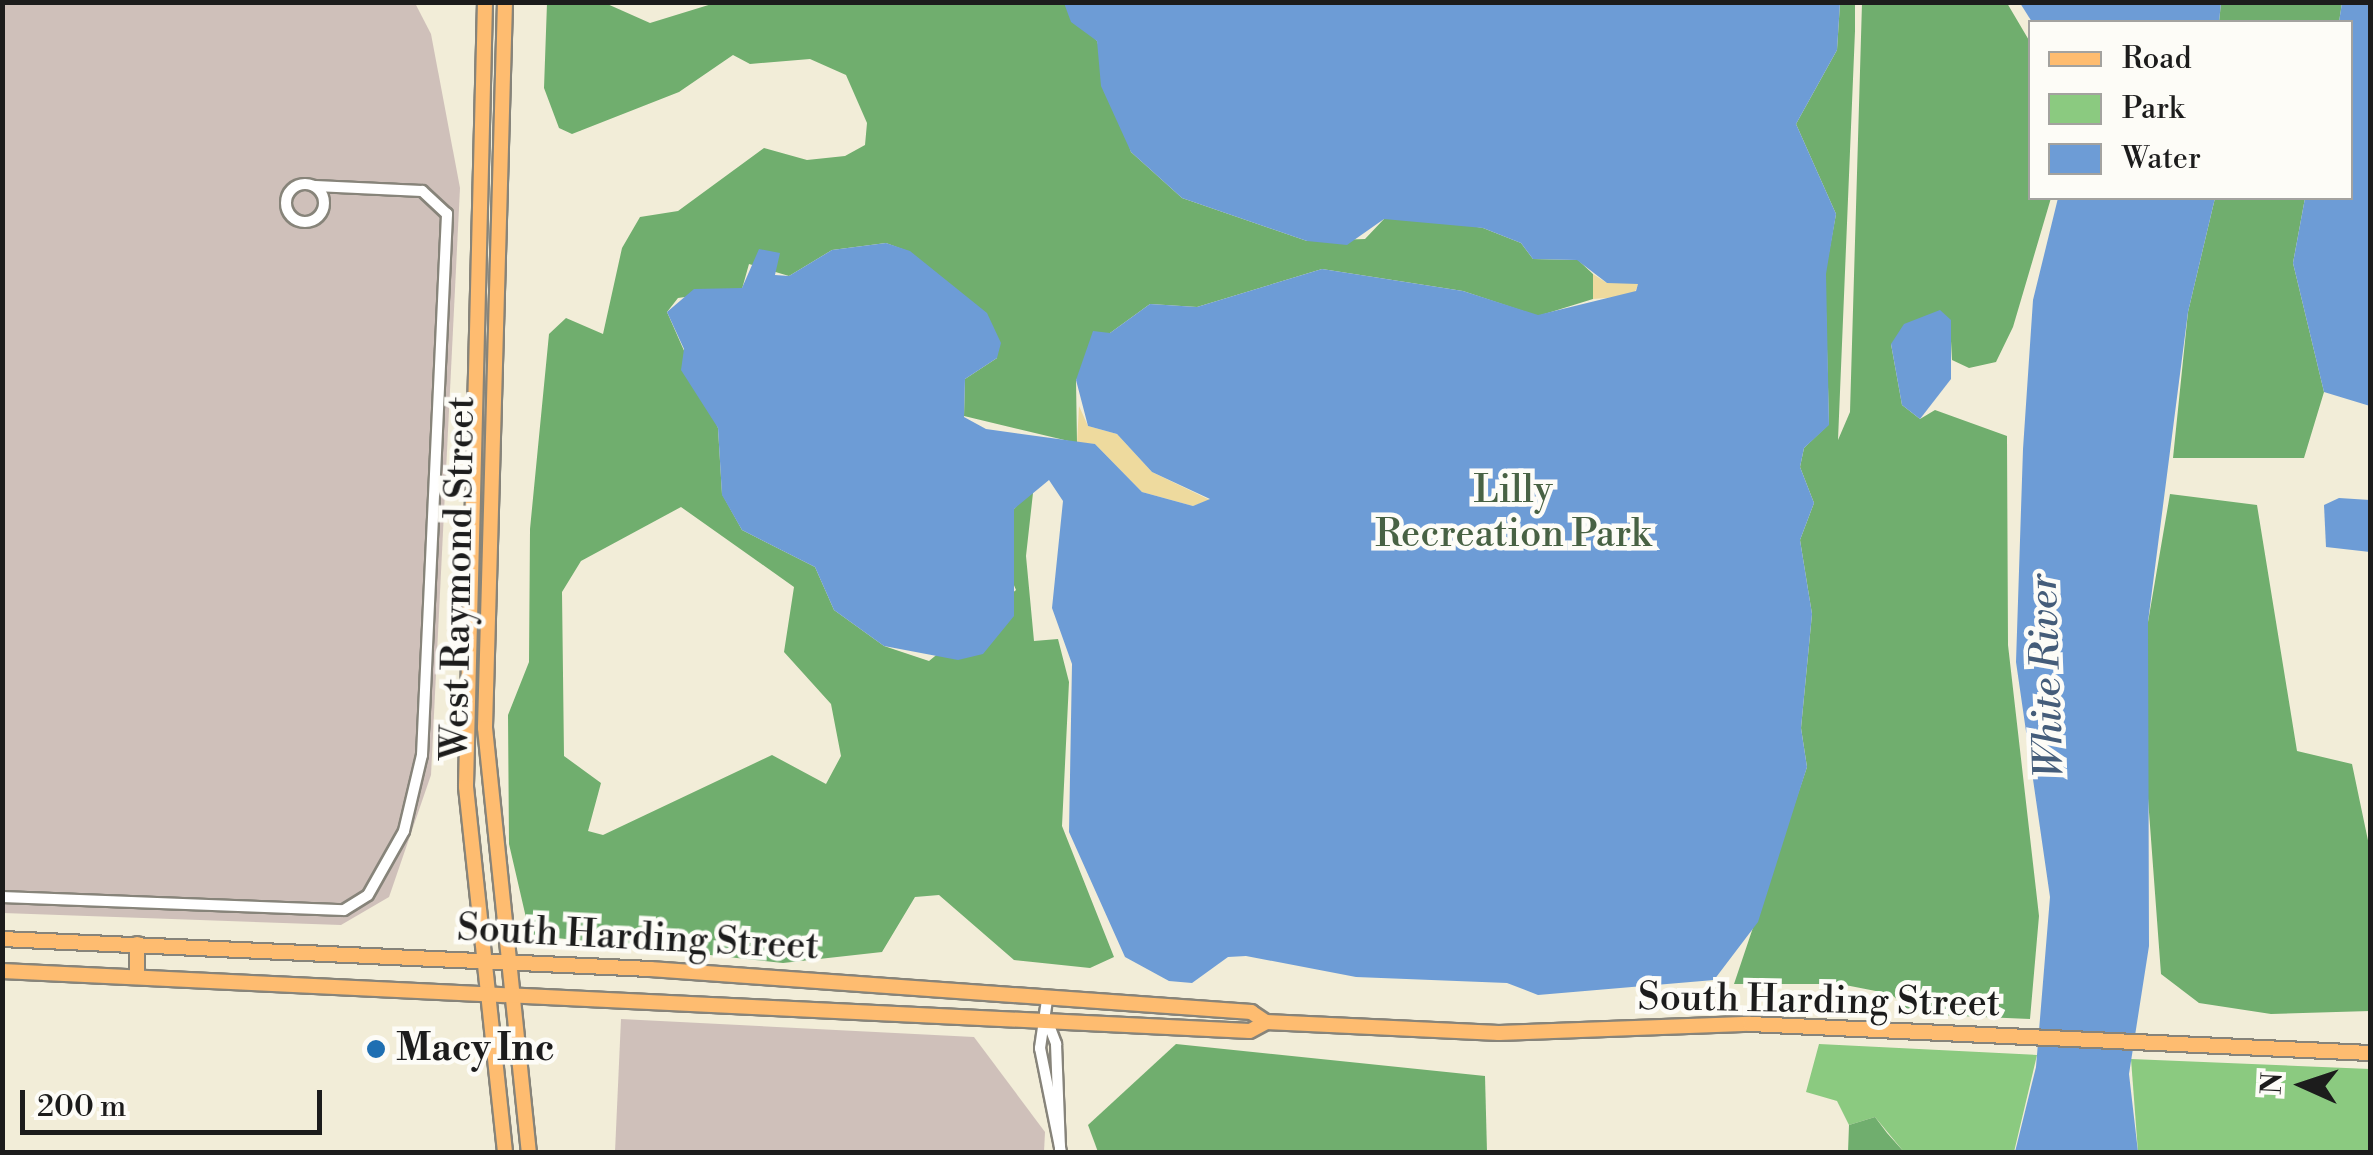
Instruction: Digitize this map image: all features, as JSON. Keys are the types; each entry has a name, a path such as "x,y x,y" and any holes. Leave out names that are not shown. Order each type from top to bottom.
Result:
{"main road":[{"name":"West Raymond Street","path":"485,2 465,739 486,992 505,1152"},
{"name":"West Raymond Street","path":"505,2 485,728 529,1152"},
{"path":"478,238 499,238"},
{"name":"South Harding Street","path":"2,939 736,976 1251,1012 1266,1022"},
{"path":"137,944 137,976"},
{"name":"South Harding Street","path":"2,971 732,1002 1250,1030 1266,1022 1459,1033 1716,1024 2370,1053"},
{"path":"732,1002 736,976"}],"street":[{"path":"2,897 338,912 368,895 398,847 422,756 447,214 429,193 315,186 292,189 288,213 312,221 324,199 343,188"},
{"path":"315,186 324,199"},
{"path":"1047,1000 1046,1019 1056,1044 1061,1152"}],"shaded area":[{"path":"3,3 415,3 431,34 460,188 431,775 389,897 341,925 3,913"},
{"path":"621,1019 974,1037 1045,1132 1044,1152 615,1152"}],"green space":[{"path":"547,3 605,3 650,23 715,3 1064,3 1097,41 1131,152 1182,198 1307,241 1365,239 1384,219 1412,216 1483,228 1521,243 1533,259 1578,260 1593,274 1593,299 1538,316 1463,291 1322,269 1197,307 1150,304 1110,333 1076,380 1077,443 964,416 965,379 997,358 910,252 886,243 832,250 789,276 749,264 742,289 678,298 667,312 718,428 722,494 742,530 815,567 834,610 884,646 929,661 1016,590 1008,571 1014,509 1034,484 1026,556 1034,641 1058,639 1069,682 1062,826 1114,957 1090,968 1014,960 939,895 915,897 882,952 783,963 530,935 509,844 508,715 529,662 530,529 549,334 566,318 603,334 622,248 640,217 678,211 764,148 807,160 845,156 865,145 867,123 846,75 810,59 750,64 733,55 679,92 572,134 559,128 544,88","holes":["681,507 794,587 784,652 831,704 841,756 826,784 772,755 603,835 588,831 601,783 564,756 562,592 581,561"]},
{"path":"1840,3 1855,3 1838,440 1850,412 1862,3 2007,3 2028,39 2028,200 2050,200 2013,327 1996,362 1969,368 1952,360 1951,341 1891,344 1902,405 1920,419 1935,410 2007,436 2008,645 2039,916 2030,1019 1913,1014 1891,994 1840,984 1734,984 1807,767 1801,728 1812,614 1800,540 1814,503 1800,467 1804,448 1829,424 1825,274 1836,214 1796,124 1837,50"},
{"path":"2221,3 2342,3 2339,20 2219,20"},
{"path":"2215,200 2305,200 2293,263 2324,392 2304,458 2173,458 2188,312"},
{"path":"2170,494 2257,505 2297,751 2352,764 2370,850 2370,1011 2271,1014 2199,1003 2161,974 2145,758 2148,622"},
{"path":"1176,1044 1485,1076 1487,1152 1098,1152 1088,1125"},
{"path":"1819,1044 2037,1055 2014,1152 1904,1152 1875,1117 1849,1125 1837,1101 1806,1092"},
{"path":"2131,1059 2370,1069 2370,1152 2138,1152"},
{"path":"1875,1117 1904,1152 1848,1152 1849,1125"}],"sand":[{"path":"1593,274 1607,283 1639,283 1633,296 1593,299"},
{"path":"1079,406 1088,426 1117,434 1152,472 1210,500 1193,506 1142,492 1095,444 1077,443"}],"water":[{"path":"1064,3 1840,3 1837,50 1796,124 1836,214 1826,274 1829,425 1804,448 1800,467 1814,503 1800,540 1812,614 1801,728 1807,767 1758,922 1714,980 1538,995 1507,983 1356,977 1246,956 1228,957 1192,983 1169,981 1125,957 1069,832 1072,664 1052,608 1063,501 1049,480 1014,509 1014,616 983,654 958,660 884,646 834,610 815,567 742,530 722,495 718,428 681,370 684,349 667,312 694,289 742,288 759,249 780,253 775,275 789,276 832,250 886,243 910,251 987,313 1001,343 997,358 965,379 964,417 986,429 1095,444 1142,492 1193,506 1210,499 1152,472 1117,434 1088,426 1076,380 1093,331 1110,333 1150,304 1197,307 1322,269 1463,291 1538,315 1636,291 1638,284 1607,283 1577,260 1533,259 1521,243 1483,228 1384,219 1347,245 1307,241 1182,198 1131,152 1101,86 1097,41 1071,22"},
{"path":"2020,3 2221,3 2219,20 2031,20"},
{"path":"2342,3 2370,3 2370,406 2324,392 2293,263 2305,200 2353,200 2353,20 2339,20"},
{"name":"White River","path":"2058,200 2215,200 2188,312 2148,622 2149,946 2129,1074 2138,1152 2015,1152 2036,1067 2050,897 2016,662 2033,300"},
{"path":"1940,310 1951,320 1951,379 1920,419 1902,405 1891,344 1904,324"},
{"path":"2339,498 2370,500 2370,552 2326,547 2324,505"}],"place":[{"name":"Macy Inc","path":"376,1049"}],"park label":[{"name":"Lilly Recreation Park","path":"1513,513"}]}
